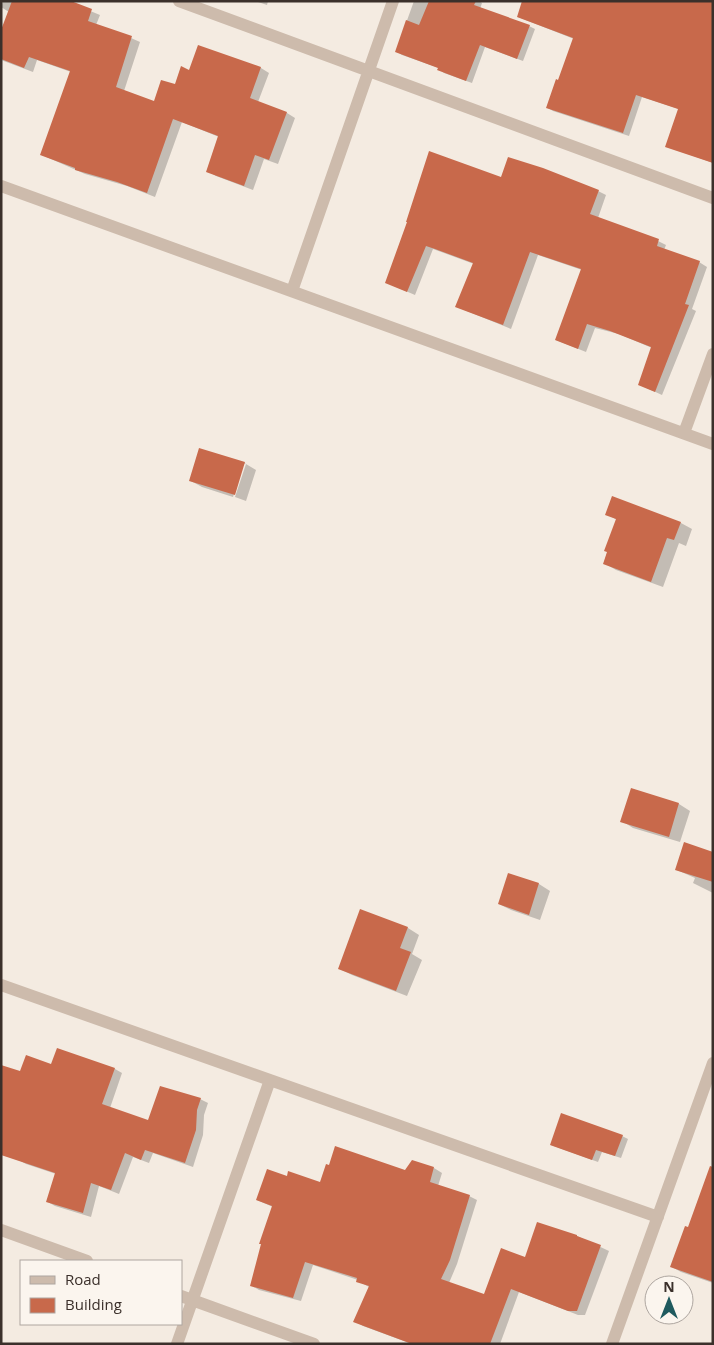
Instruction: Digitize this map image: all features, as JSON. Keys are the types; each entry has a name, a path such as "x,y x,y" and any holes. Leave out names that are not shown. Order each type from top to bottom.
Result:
{"street":[{"path":"180,1 713,198"},
{"path":"292,291 394,1"},
{"path":"1,186 713,444"},
{"path":"684,433 713,354"},
{"path":"1,985 658,1217"},
{"path":"612,1344 713,1063"},
{"path":"182,1321 187,1298 270,1080"},
{"path":"1,1230 84,1260"},
{"path":"187,1298 314,1344"},
{"path":"177,1344 181,1325"}],"building":[{"path":"12,1 71,1 92,9 88,21 132,36 116,87 154,101 161,80 175,84 181,66 189,70 198,45 261,67 250,98 287,112 269,160 255,155 244,186 206,172 218,136 173,119 147,193 75,170 75,168 40,155 70,71 29,57 24,68 1,59 1,30"},
{"path":"429,1 476,1 474,5 530,25 517,59 480,45 466,81 395,52 406,20 419,25"},
{"path":"522,1 713,1 713,163 665,147 678,109 636,95 623,133 546,108 573,38 517,17"},
{"path":"429,151 501,177 508,157 543,168 599,190 590,214 659,239 657,246 700,261 685,304 689,305 655,392 638,385 651,347 587,324 578,349 555,340 581,269 530,252 503,325 455,307 473,263 435,249 426,246 407,292 385,283 407,222"},
{"path":"199,448 245,462 235,495 189,481"},
{"path":"612,496 681,522 674,540 667,538 651,582 603,564 607,552 604,551 616,519 605,515"},
{"path":"631,788 679,803 669,837 620,822"},
{"path":"684,842 713,852 713,882 675,870"},
{"path":"508,873 539,883 529,915 498,904"},
{"path":"360,909 408,927 400,948 411,952 396,991 338,969"},
{"path":"57,1048 115,1068 102,1104 148,1120 160,1086 201,1098 197,1110 196,1130 185,1163 145,1150 141,1160 125,1153 111,1190 91,1183 83,1213 46,1202 55,1173 1,1155 1,1065 20,1071 26,1055 51,1064"},
{"path":"561,1113 623,1135 615,1156 596,1150 592,1160 550,1145"},
{"path":"335,1146 405,1170 412,1160 434,1167 430,1182 470,1195 450,1260 441,1279 484,1294 501,1248 525,1257 537,1222 601,1245 577,1311 568,1311 511,1289 490,1344 412,1344 353,1322 369,1286 356,1282 357,1278 305,1262 293,1298 250,1286 261,1244 259,1244 272,1206 256,1200 267,1169 287,1176 288,1171 320,1182 326,1164 329,1165"},
{"path":"710,1166 713,1167 713,1282 670,1267 685,1226 688,1227"}]}
